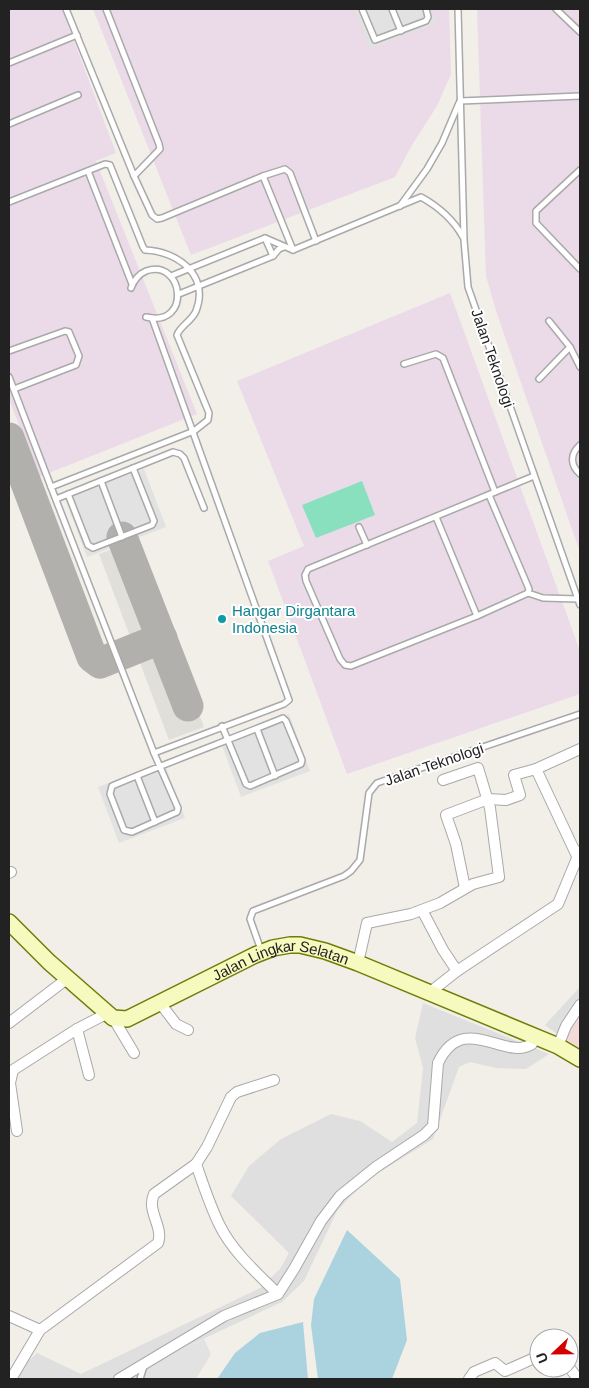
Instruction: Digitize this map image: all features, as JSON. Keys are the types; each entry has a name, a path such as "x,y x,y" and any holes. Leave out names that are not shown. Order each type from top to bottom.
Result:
{"main road":[{"path":"9,922 110,1016"},
{"name":"Jalan Lingkar Selatan","path":"110,1016 127,1019 262,952 290,945 325,951 358,963 558,1046 580,1059"}],"street":[{"path":"465,888 456,844 446,814 488,799 506,800 520,795 514,775 536,769 580,749"},
{"path":"358,963 367,923 422,910 465,888 499,877 488,799 478,768 443,780"},
{"path":"429,993 457,971 558,904 579,854 536,769"},
{"path":"422,910 442,950 457,971"},
{"path":"9,1023 68,978"},
{"path":"160,1003 176,1024 188,1030"},
{"path":"558,1046 566,1026 580,1005"},
{"path":"17,1131 10,1083 13,1070 77,1029 110,1016 134,1053"},
{"path":"77,1029 89,1075"},
{"path":"119,1379 224,1316 278,1294 321,1221 340,1196 376,1167 424,1135 433,1126 438,1063 442,1054 455,1042 467,1038 522,1048 532,1044 535,1037"},
{"path":"11,1375 40,1330 158,1243 159,1235 150,1201 154,1194 196,1164 207,1148 231,1097 237,1092 274,1080"},
{"path":"196,1164 220,1226 228,1240 244,1260 278,1294"},
{"path":"9,1316 40,1330"},
{"path":"469,1379 474,1372 495,1363 507,1375 529,1362"}],"lane":[{"path":"66,9 134,176 152,215 157,218 263,176 285,170 290,173 316,240"},
{"path":"106,9 160,149 134,176"},
{"path":"362,9 375,40 426,20 428,16 426,9"},
{"path":"392,9 401,30"},
{"name":"Jalan Teknologi","path":"458,9 464,240 468,286 580,605"},
{"path":"556,9 580,32"},
{"path":"9,63 77,34"},
{"path":"9,124 78,95"},
{"path":"399,206 427,169 442,143 460,101 580,96"},
{"path":"9,202 106,164 110,165 143,248 145,250 170,254 190,267 197,287 199,301 195,313 177,335 209,412 208,420 194,431 52,487"},
{"path":"580,170 536,211 534,218 536,223 580,269"},
{"path":"88,172 132,286 139,275 150,270 161,271 171,276 176,284 179,294 178,301 171,312 165,316 146,317"},
{"path":"263,176 293,250"},
{"path":"171,276 265,238 293,250 421,197 455,223 464,240"},
{"path":"265,238 273,256"},
{"path":"179,294 273,256 279,249 285,247"},
{"path":"152,318 289,700 284,704 154,753"},
{"path":"548,321 570,347 580,367"},
{"path":"9,351 65,331 69,332 79,356 76,365 14,389"},
{"path":"539,379 570,347"},
{"path":"404,364 436,354 443,358 495,492"},
{"path":"9,377 154,753 160,767 178,808 177,812 132,832 128,832 122,827 110,794 111,788 137,776 160,767 227,741 283,718 302,760 301,764 250,786 246,784 227,741 222,726"},
{"path":"580,445 572,458 573,465 580,474"},
{"path":"56,499 168,454 180,454 184,458 204,508"},
{"path":"68,494 88,545 93,548 152,526 154,521 133,468"},
{"path":"534,476 308,569 306,581 340,659 345,665 351,666 477,616 528,593 543,598 578,599"},
{"path":"101,481 122,537"},
{"path":"489,495 529,589 528,593"},
{"path":"436,517 477,616"},
{"path":"359,527 367,545"},
{"name":"Jalan Teknologi","path":"262,952 250,919 253,911 351,871 360,860 369,793 377,783 580,714"},
{"path":"257,729 275,776"},
{"path":"137,776 155,822"},
{"path":"140,1379 144,1363"}],"shaded area":[{"path":"9,9 62,9 116,153 96,161 197,414 39,477 9,399"},
{"path":"93,9 449,9 451,74 437,106 412,145 395,177 191,255"},
{"path":"354,9 431,9 437,23 370,49"},
{"path":"477,9 580,9 580,552 496,311 486,276"},
{"path":"450,293 580,651 580,694 347,774 268,561 304,546 237,381"},
{"path":"144,469 166,527 87,557 65,499"},
{"path":"134,541 204,727 169,740 99,554"},
{"path":"289,714 310,771 241,797 220,740"},
{"path":"164,762 185,818 119,843 98,787"},
{"path":"580,987 580,1017 561,1037 545,1025"},
{"path":"423,1003 549,1054 526,1069 496,1068 470,1062 459,1067 433,1139 364,1182 337,1211 304,1281 282,1302 162,1358 133,1379 14,1379 17,1371 37,1353 81,1374 260,1288 280,1269 289,1253 231,1196 249,1166 281,1139 331,1114 360,1121 392,1142 417,1123 423,1068 415,1038"},
{"path":"580,1017 580,1048 561,1037"},
{"path":"204,1339 211,1354 196,1379 133,1379 162,1358"}],"green space":[{"path":"362,481 375,515 316,538 302,505"}],"water":[{"path":"347,1230 400,1279 407,1340 392,1379 318,1379 311,1325 314,1299"},
{"path":"303,1322 308,1379 217,1379 235,1353 260,1333"}],"taxiway":[{"path":"9,438 92,657 100,663 162,638"},
{"path":"122,537 188,706"}],"place":[{"name":"Hangar Dirgantara Indonesia","path":"222,619"}]}
